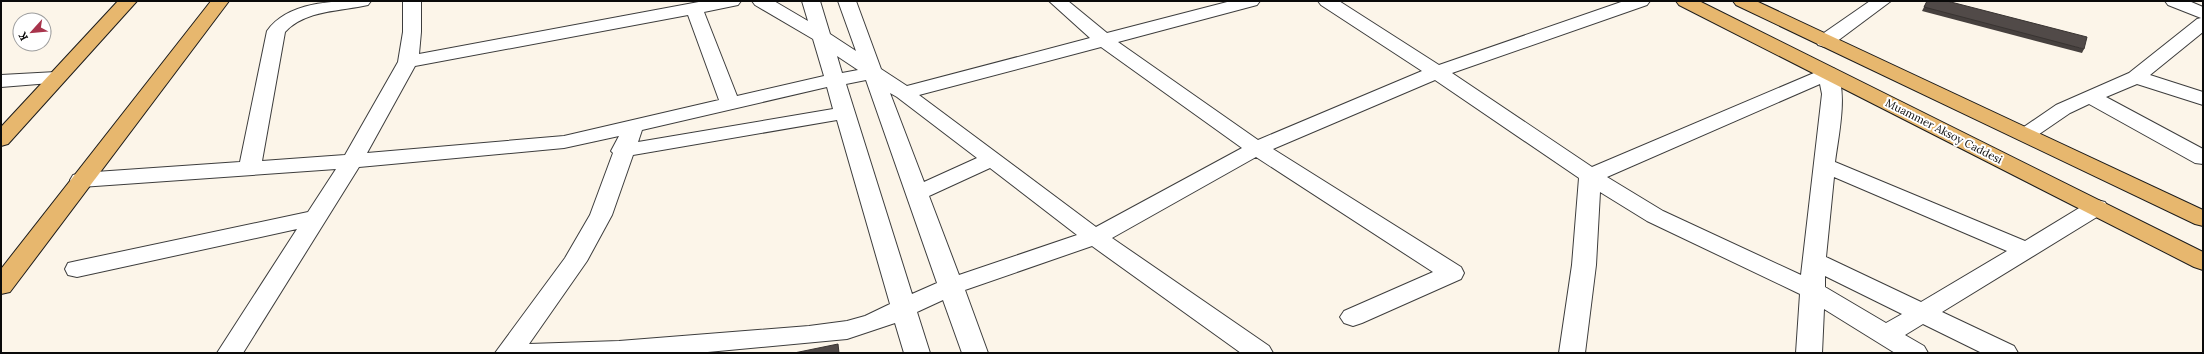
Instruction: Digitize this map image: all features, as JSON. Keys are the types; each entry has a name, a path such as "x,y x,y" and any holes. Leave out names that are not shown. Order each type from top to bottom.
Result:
{"main road":[{"path":"1,140 56,78 128,1"},
{"path":"1,286 220,1"},
{"name":"Muammer Aksoy Caddesi","path":"1685,1 2097,207 2203,262"},
{"path":"1742,1 2203,219"}],"street":[{"path":"250,168 278,27 288,20 301,15 362,1"},
{"path":"408,62 732,1"},
{"path":"761,1 821,36 904,93 1095,237 1260,353"},
{"path":"811,1 904,308 916,353"},
{"path":"847,1 975,353"},
{"path":"1058,1 1075,18 1103,39 1178,94 1256,148 1452,273 1353,317"},
{"path":"904,93 1251,1"},
{"path":"1326,1 1437,72 1590,176 1655,216 1812,290 1915,353"},
{"path":"526,353 764,346 847,330 874,322 951,286 1095,237 1256,148 1437,72 1641,1"},
{"path":"1826,41 1882,1"},
{"path":"2174,1 2203,13"},
{"path":"230,353 352,160 408,62 416,2"},
{"path":"694,8 730,104"},
{"path":"2025,135 2063,109 2089,96 2108,90 2136,77 2203,23"},
{"path":"81,180 352,160 564,142 834,80 873,73"},
{"path":"1590,176 1828,73 1832,94 1814,261 1809,353"},
{"path":"2136,77 2203,99"},
{"path":"1,81 56,78"},
{"path":"2089,96 2203,158"},
{"path":"622,151 844,114"},
{"path":"508,353 575,261 601,215 622,151 633,126"},
{"path":"917,193 991,160"},
{"path":"1824,164 2026,250"},
{"path":"1572,353 1584,265 1590,176"},
{"path":"1886,335 2097,207"},
{"path":"76,269 314,218"},
{"path":"1814,261 2005,353"}],"building":[{"path":"1927,1 1947,1 2087,37 2084,49 1924,7"},
{"path":"838,344 839,353 794,353"}]}
